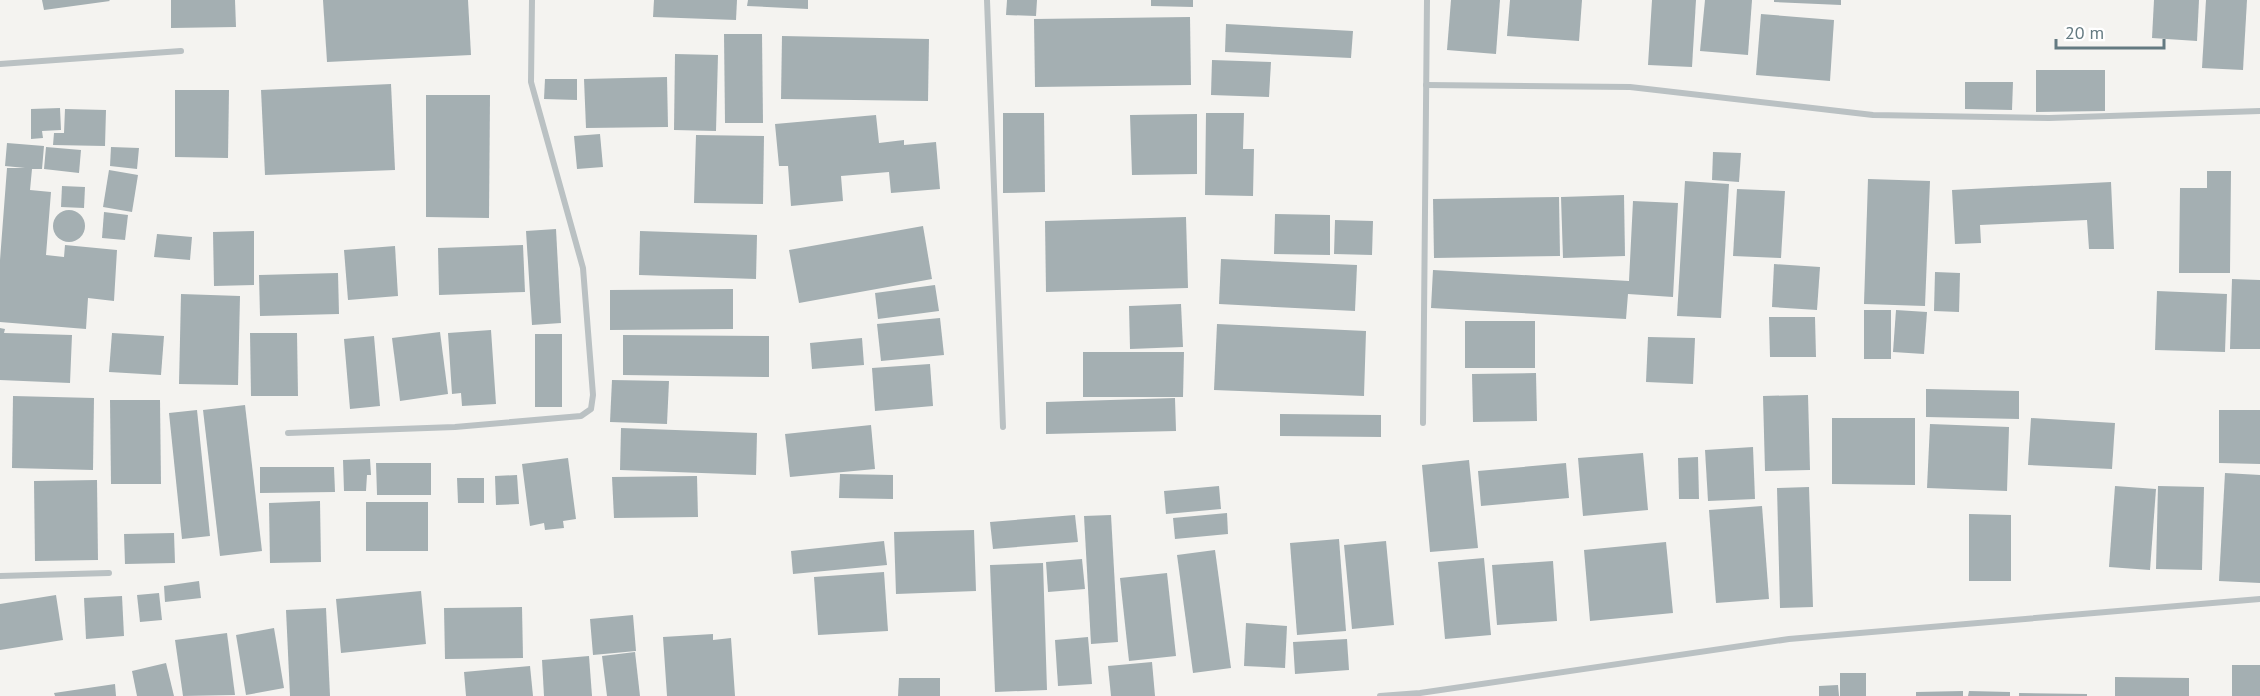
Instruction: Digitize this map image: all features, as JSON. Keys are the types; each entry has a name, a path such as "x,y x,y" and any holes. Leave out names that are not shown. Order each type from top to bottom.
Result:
{"street":[{"path":"288,434 455,427 581,416 591,409 593,395 583,268 531,82 531,0"},
{"path":"987,0 1003,427"},
{"path":"1423,423 1427,0"},
{"path":"0,64 181,51"},
{"path":"1426,85 1630,87 1873,115 2049,118 2260,111"},
{"path":"0,576 109,573"},
{"path":"1380,696 1420,693 1790,639 2260,599"}],"building":[{"path":"42,0 109,0 110,1 44,10"},
{"path":"171,0 235,0 236,27 171,28"},
{"path":"323,0 468,0 471,55 327,62"},
{"path":"654,0 737,0 736,20 653,17"},
{"path":"748,0 808,0 808,9 747,6"},
{"path":"1007,0 1037,0 1036,16 1006,15"},
{"path":"1151,0 1193,0 1193,7 1151,6"},
{"path":"1451,0 1500,0 1496,54 1447,50"},
{"path":"1510,0 1582,0 1579,41 1507,36"},
{"path":"1652,0 1696,0 1692,67 1648,65"},
{"path":"1705,0 1752,0 1748,55 1700,51"},
{"path":"1774,0 1841,0 1841,5 1774,2"},
{"path":"2154,0 2199,0 2197,41 2152,38"},
{"path":"2206,0 2247,0 2243,70 2202,68"},
{"path":"1761,14 1834,20 1830,81 1756,75"},
{"path":"1190,17 1191,85 1035,87 1034,19"},
{"path":"1226,24 1353,31 1351,58 1225,52"},
{"path":"724,34 762,34 763,123 725,123"},
{"path":"782,36 929,39 928,101 781,99"},
{"path":"675,54 718,55 716,131 674,130"},
{"path":"1212,60 1271,62 1269,97 1211,95"},
{"path":"2036,70 2105,70 2105,111 2036,112"},
{"path":"667,77 668,127 586,128 584,79"},
{"path":"545,79 577,79 577,100 544,99"},
{"path":"1965,82 2013,82 2012,110 1965,109"},
{"path":"391,84 395,170 265,175 261,90"},
{"path":"175,90 229,90 228,158 175,157"},
{"path":"426,95 490,95 489,218 426,217"},
{"path":"60,108 61,130 42,131 43,138 31,139 31,109"},
{"path":"65,109 106,110 105,146 53,145 54,133 64,133"},
{"path":"1003,113 1044,113 1045,192 1003,193"},
{"path":"1206,113 1244,113 1243,149 1254,149 1253,196 1205,195"},
{"path":"1197,114 1197,174 1132,175 1130,115"},
{"path":"876,115 879,143 904,140 904,145 936,142 940,189 891,193 889,172 841,176 843,201 791,206 788,166 779,166 775,124"},
{"path":"600,134 603,167 577,169 574,136"},
{"path":"696,135 764,136 763,204 694,203"},
{"path":"7,143 44,146 42,169 32,169 30,190 51,192 46,255 64,257 65,245 117,250 114,301 88,298 86,329 0,322 0,260 7,168 25,168 5,166"},
{"path":"46,147 81,150 79,173 44,169"},
{"path":"111,147 139,148 137,169 110,166"},
{"path":"1713,152 1741,153 1739,182 1712,180"},
{"path":"109,170 138,175 132,212 103,207"},
{"path":"2207,171 2231,171 2230,273 2179,273 2180,188 2207,188"},
{"path":"1868,179 1930,181 1925,306 1864,304"},
{"path":"1685,181 1729,184 1721,318 1677,316"},
{"path":"2111,182 2114,249 2089,249 2087,220 1980,225 1981,243 1955,244 1952,190"},
{"path":"62,186 85,187 84,208 61,207"},
{"path":"1737,189 1785,191 1781,258 1733,256"},
{"path":"1624,195 1625,256 1563,258 1561,197"},
{"path":"1559,197 1560,256 1434,258 1433,199"},
{"path":"1633,201 1678,203 1673,297 1628,294 1626,319 1431,308 1433,270 1629,281"},
{"path":"69,210 80,215 85,226 80,237 69,242 58,237 53,226 58,215"},
{"path":"104,212 128,215 125,240 102,238"},
{"path":"1275,214 1330,215 1330,255 1274,254"},
{"path":"1186,217 1188,288 1046,292 1045,221"},
{"path":"1335,220 1373,221 1372,255 1334,254"},
{"path":"923,226 932,279 799,303 789,250"},
{"path":"556,229 561,323 532,325 526,231"},
{"path":"254,231 254,285 214,286 213,232"},
{"path":"640,231 757,235 756,279 639,275"},
{"path":"157,234 192,237 190,260 154,257"},
{"path":"523,245 525,292 439,295 438,248"},
{"path":"395,246 398,296 348,300 344,250"},
{"path":"1221,259 1357,265 1355,311 1219,304"},
{"path":"1774,264 1820,267 1817,310 1772,307"},
{"path":"1935,272 1960,273 1959,312 1934,311"},
{"path":"338,273 339,314 260,316 259,275"},
{"path":"2232,279 2260,280 2260,349 2230,349"},
{"path":"935,285 939,311 878,319 875,293"},
{"path":"733,289 733,329 610,330 610,290"},
{"path":"2157,291 2227,294 2225,352 2155,350"},
{"path":"181,294 240,296 238,385 179,384"},
{"path":"1181,304 1183,347 1130,349 1129,306"},
{"path":"1864,310 1891,310 1891,359 1864,359"},
{"path":"1896,310 1927,312 1924,354 1893,352"},
{"path":"1769,317 1815,317 1816,357 1770,357"},
{"path":"940,318 944,355 881,361 877,324"},
{"path":"1465,321 1535,321 1535,368 1465,368"},
{"path":"1217,324 1366,331 1364,396 1214,390"},
{"path":"0,328 5,329 4,333 72,335 70,383 0,380"},
{"path":"491,330 496,404 462,406 461,393 452,394 448,333"},
{"path":"440,332 448,394 400,401 392,338"},
{"path":"112,333 164,336 161,375 109,372"},
{"path":"250,333 297,333 298,396 251,396"},
{"path":"535,334 562,334 562,407 535,407"},
{"path":"623,335 769,336 769,377 623,375"},
{"path":"374,336 380,406 350,409 344,339"},
{"path":"1648,337 1695,338 1693,384 1646,382"},
{"path":"862,338 864,365 812,369 810,343"},
{"path":"1083,352 1184,352 1183,397 1083,397"},
{"path":"930,364 933,406 875,411 872,368"},
{"path":"1536,373 1537,421 1473,422 1472,374"},
{"path":"612,380 669,381 667,424 610,422"},
{"path":"1926,389 2019,391 2019,419 1926,417"},
{"path":"1808,395 1810,470 1765,471 1763,396"},
{"path":"13,396 94,398 93,470 12,468"},
{"path":"1175,398 1176,431 1046,434 1046,402"},
{"path":"110,400 160,400 161,484 111,484"},
{"path":"245,405 262,551 220,556 203,410"},
{"path":"197,410 210,536 182,539 169,413"},
{"path":"2219,410 2260,410 2260,464 2219,463"},
{"path":"1280,414 1381,415 1381,437 1280,436"},
{"path":"1832,418 1915,418 1915,485 1832,484"},
{"path":"2031,418 2115,423 2112,469 2028,465"},
{"path":"1930,424 2009,427 2007,491 1927,488"},
{"path":"871,425 875,469 790,477 785,434"},
{"path":"621,428 757,433 756,475 620,470"},
{"path":"1753,447 1755,499 1708,501 1705,450"},
{"path":"1643,453 1648,510 1583,516 1578,458"},
{"path":"1698,457 1699,499 1679,499 1678,458"},
{"path":"568,458 576,519 563,521 564,528 545,530 544,523 530,526 522,464"},
{"path":"370,459 371,475 367,475 366,491 344,491 343,460"},
{"path":"1469,460 1478,548 1430,552 1422,465"},
{"path":"376,463 431,463 431,495 377,495"},
{"path":"1566,463 1569,498 1481,506 1478,471"},
{"path":"260,467 334,467 335,492 260,493"},
{"path":"2225,473 2260,475 2260,583 2219,581"},
{"path":"840,474 893,475 893,499 839,498"},
{"path":"517,475 519,504 496,505 495,476"},
{"path":"697,476 698,517 614,518 612,477"},
{"path":"457,478 484,478 484,503 458,503"},
{"path":"97,480 98,560 35,561 34,481"},
{"path":"1219,486 1221,509 1166,514 1164,491"},
{"path":"2115,486 2156,489 2150,570 2109,567"},
{"path":"2158,486 2204,487 2202,570 2156,569"},
{"path":"1809,487 1813,607 1780,608 1777,488"},
{"path":"320,501 321,562 270,563 269,503"},
{"path":"366,502 428,502 428,551 366,551"},
{"path":"1762,506 1769,599 1716,603 1709,510"},
{"path":"1227,513 1228,534 1175,539 1173,518"},
{"path":"1969,514 2011,515 2011,581 1969,581"},
{"path":"1075,515 1078,542 993,549 990,522"},
{"path":"1111,515 1118,642 1091,644 1084,516"},
{"path":"974,530 976,591 896,594 894,532"},
{"path":"174,533 175,563 125,564 124,534"},
{"path":"1339,539 1346,631 1297,635 1290,543"},
{"path":"884,541 887,565 793,574 791,551"},
{"path":"1386,541 1394,625 1352,629 1344,545"},
{"path":"1666,542 1673,613 1590,621 1584,550"},
{"path":"1215,550 1231,668 1193,673 1177,555"},
{"path":"1484,558 1491,635 1445,639 1438,562"},
{"path":"1082,559 1085,589 1048,592 1046,562"},
{"path":"1553,561 1557,621 1497,625 1492,565"},
{"path":"1043,563 1047,690 995,692 990,565"},
{"path":"884,572 888,631 818,635 814,577"},
{"path":"1167,573 1176,656 1129,661 1120,578"},
{"path":"199,581 201,598 165,602 164,586"},
{"path":"421,591 426,644 341,653 336,599"},
{"path":"159,593 162,620 140,622 137,595"},
{"path":"56,595 63,640 0,650 0,604"},
{"path":"122,596 124,636 86,639 84,598"},
{"path":"522,607 523,658 445,659 444,608"},
{"path":"326,608 330,696 290,696 286,610"},
{"path":"633,615 636,651 593,655 590,619"},
{"path":"1246,623 1287,626 1285,668 1244,666"},
{"path":"274,628 284,688 246,695 236,635"},
{"path":"227,633 235,695 183,696 175,640"},
{"path":"713,634 713,640 731,638 735,696 667,696 663,637"},
{"path":"1088,637 1092,684 1058,686 1055,640"},
{"path":"1347,639 1349,670 1295,674 1293,642"},
{"path":"635,652 640,696 607,696 602,656"},
{"path":"589,656 592,696 544,696 542,660"},
{"path":"1152,662 1155,696 1111,696 1108,666"},
{"path":"166,663 174,696 137,696 132,671"},
{"path":"2232,665 2260,665 2260,696 2232,696"},
{"path":"530,666 533,696 466,696 464,672"},
{"path":"1840,673 1866,673 1866,696 1840,696"},
{"path":"2115,677 2189,678 2189,696 2115,696"},
{"path":"899,678 940,678 940,696 898,696"},
{"path":"115,684 116,696 55,696 54,693"},
{"path":"1838,685 1839,696 1819,696 1819,686"},
{"path":"1963,691 1963,696 1916,696 1916,692"},
{"path":"1969,691 2010,692 2010,696 1968,696"},
{"path":"2019,693 2087,694 2087,696 2019,696"}]}
